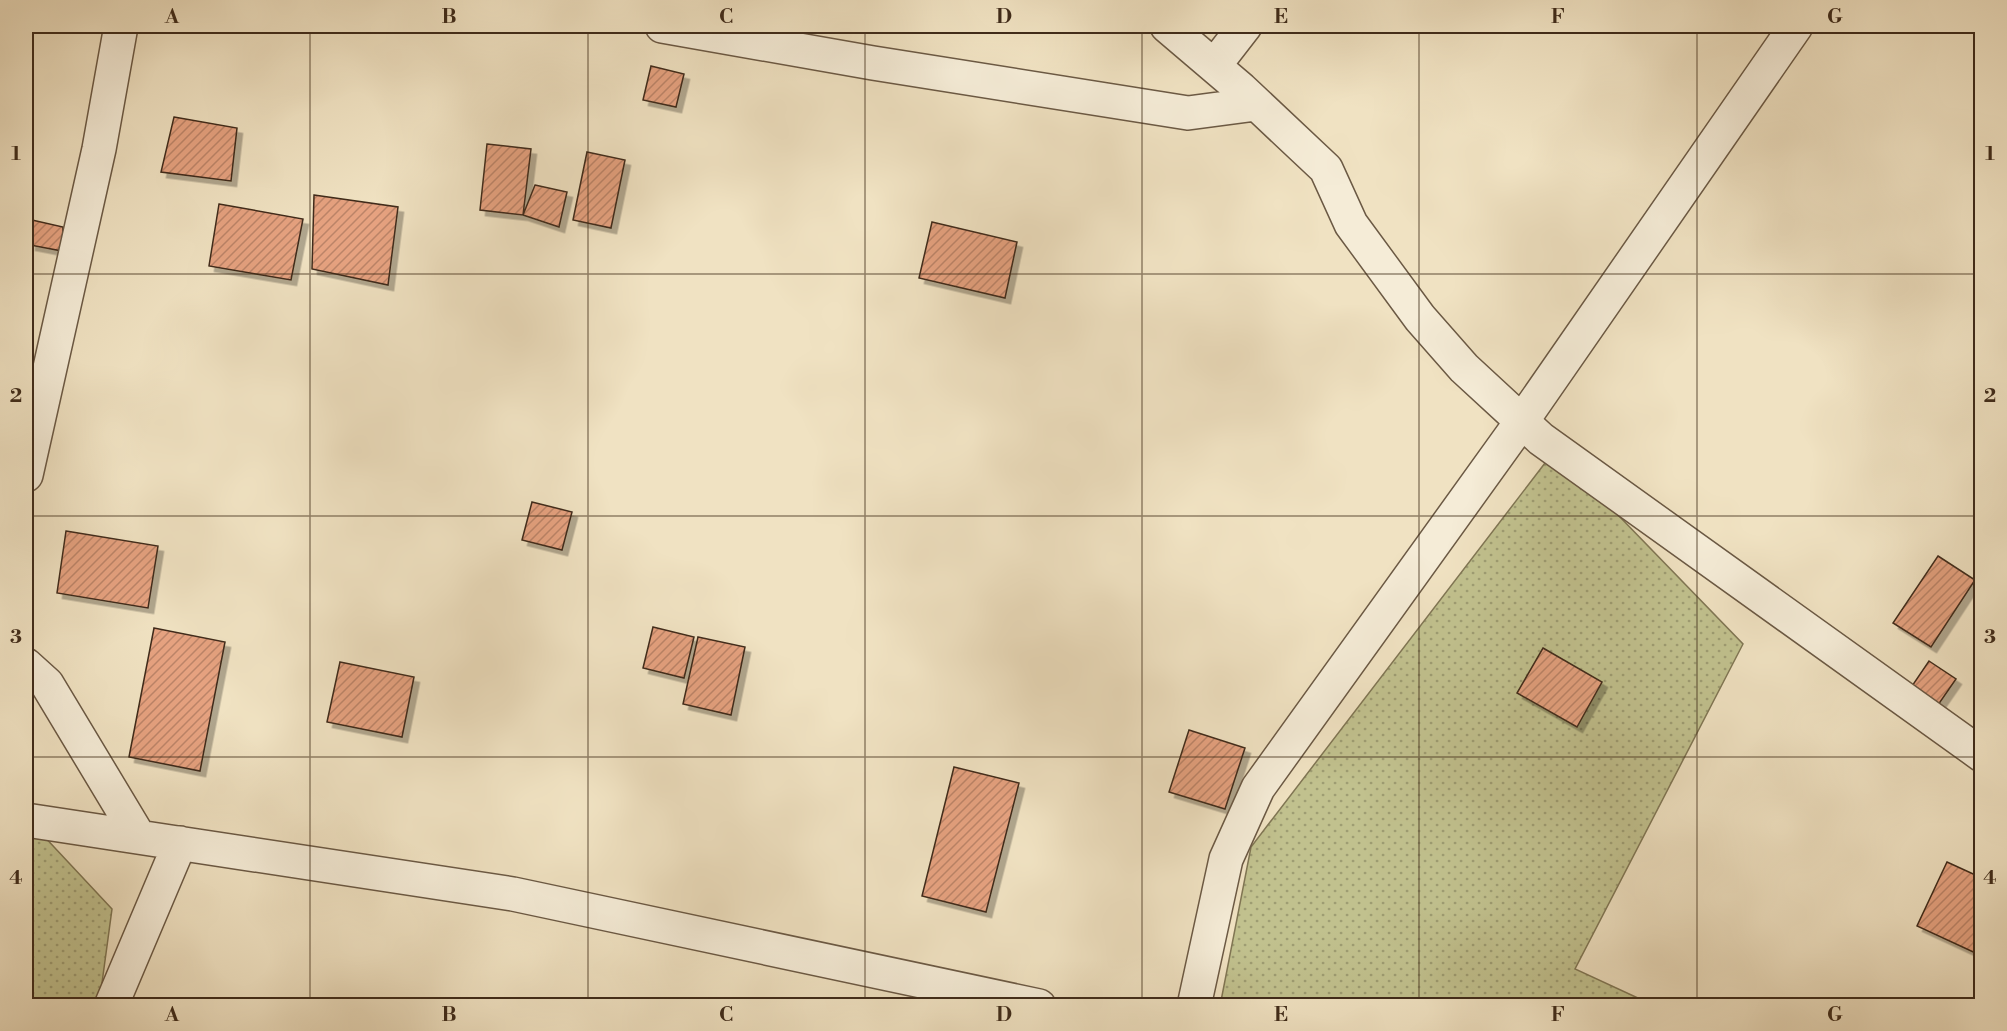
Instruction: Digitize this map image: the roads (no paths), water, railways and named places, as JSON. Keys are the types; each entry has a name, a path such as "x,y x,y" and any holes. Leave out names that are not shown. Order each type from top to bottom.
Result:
{"street":[{"path":"27,458 99,149 121,26"},
{"path":"662,26 885,65 1188,113 1257,104"},
{"path":"1167,26 1257,104 1326,169 1351,224 1420,318 1464,368 1522,421 1551,446 1982,755"},
{"path":"1214,66 1245,26"},
{"path":"1194,1005 1226,859 1258,788 1522,421 1796,26"},
{"path":"26,665 47,684 139,837"},
{"path":"26,820 513,894 1039,1005"},
{"path":"111,1005 180,843"}]}
